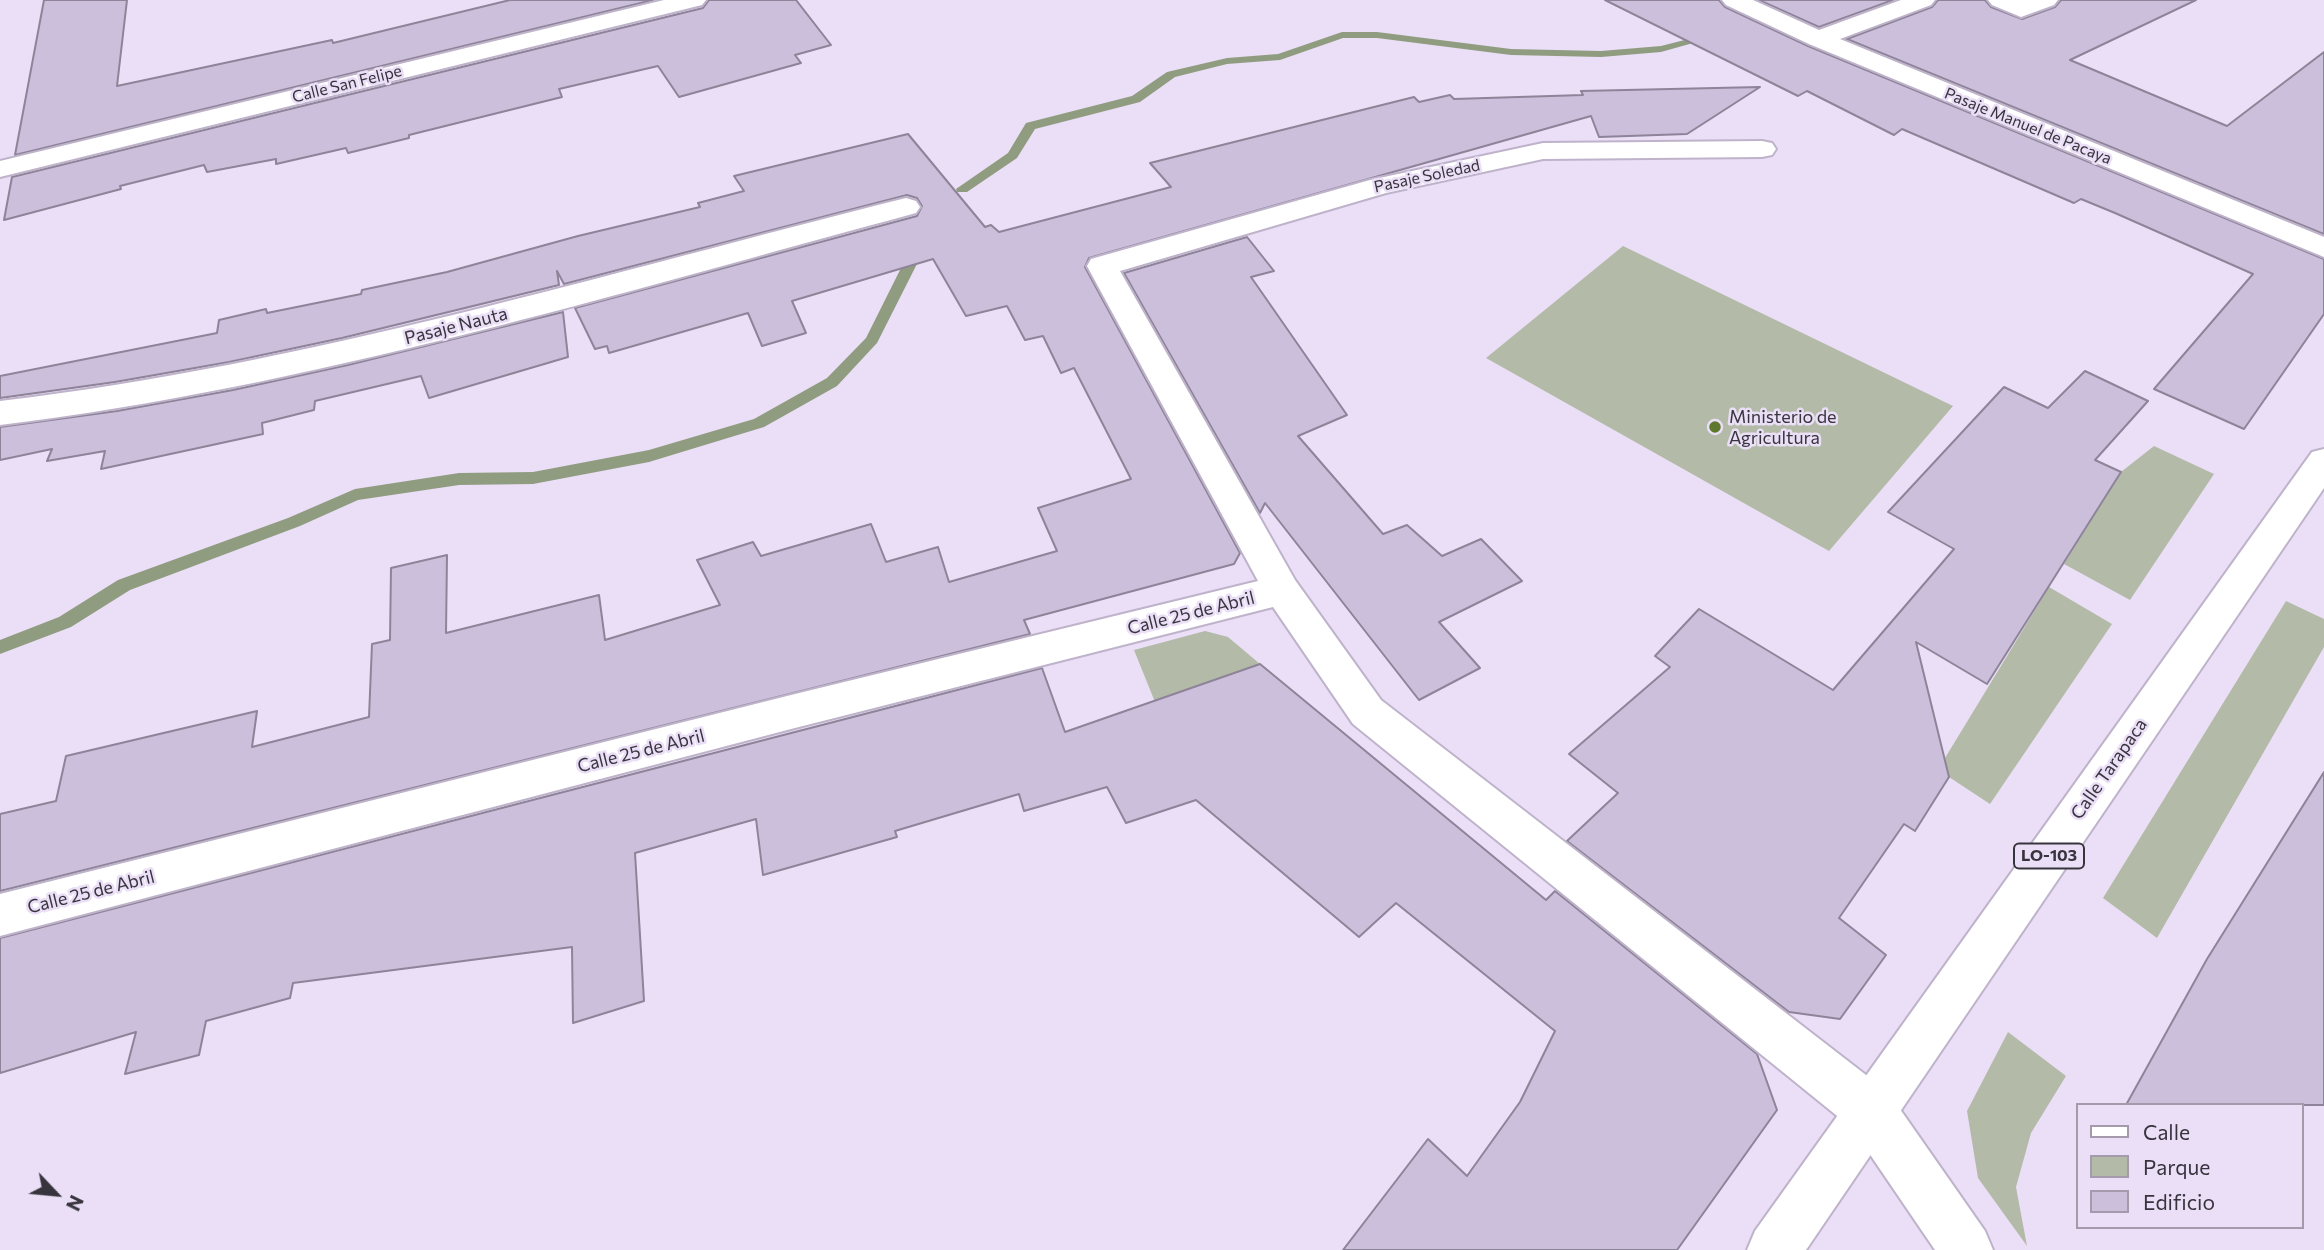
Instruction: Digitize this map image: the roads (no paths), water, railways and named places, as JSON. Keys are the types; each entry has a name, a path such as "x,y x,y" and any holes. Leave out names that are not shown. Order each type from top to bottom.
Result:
{"street":[{"name":"Calle San Felipe","path":"0,169 694,0"},
{"name":"Pasaje Manuel de Pacaya","path":"1734,0 1818,39 2324,248"},
{"path":"1818,39 1923,0"},
{"path":"2000,0 2021,10 2046,0"},
{"name":"Pasaje Soledad","path":"1282,590 1102,266 1380,186 1543,151 1762,149"},
{"name":"Pasaje Nauta","path":"0,413 59,407 202,382 450,329 906,207"},
{"name":"Calle Tarapaca","path":"1774,1250 2324,461"},
{"path":"1282,590 1367,712 1870,1111 1966,1250"},
{"name":"Calle 25 de Abril","path":"0,915 782,714 1282,590"}],"waterway":[{"path":"1757,30 1818,39 1876,36"},
{"path":"962,189 1013,155 1030,126 1136,99 1171,74 1227,61 1280,57 1342,35 1377,35 1511,52 1601,54 1661,49 1712,36"},
{"path":"0,647 65,622 124,585 294,522 355,495 459,479 533,478 649,456 759,423 832,382 872,340 914,256"}],"place":[{"name":"Ministerio de Agricultura","path":"1715,427"}]}
